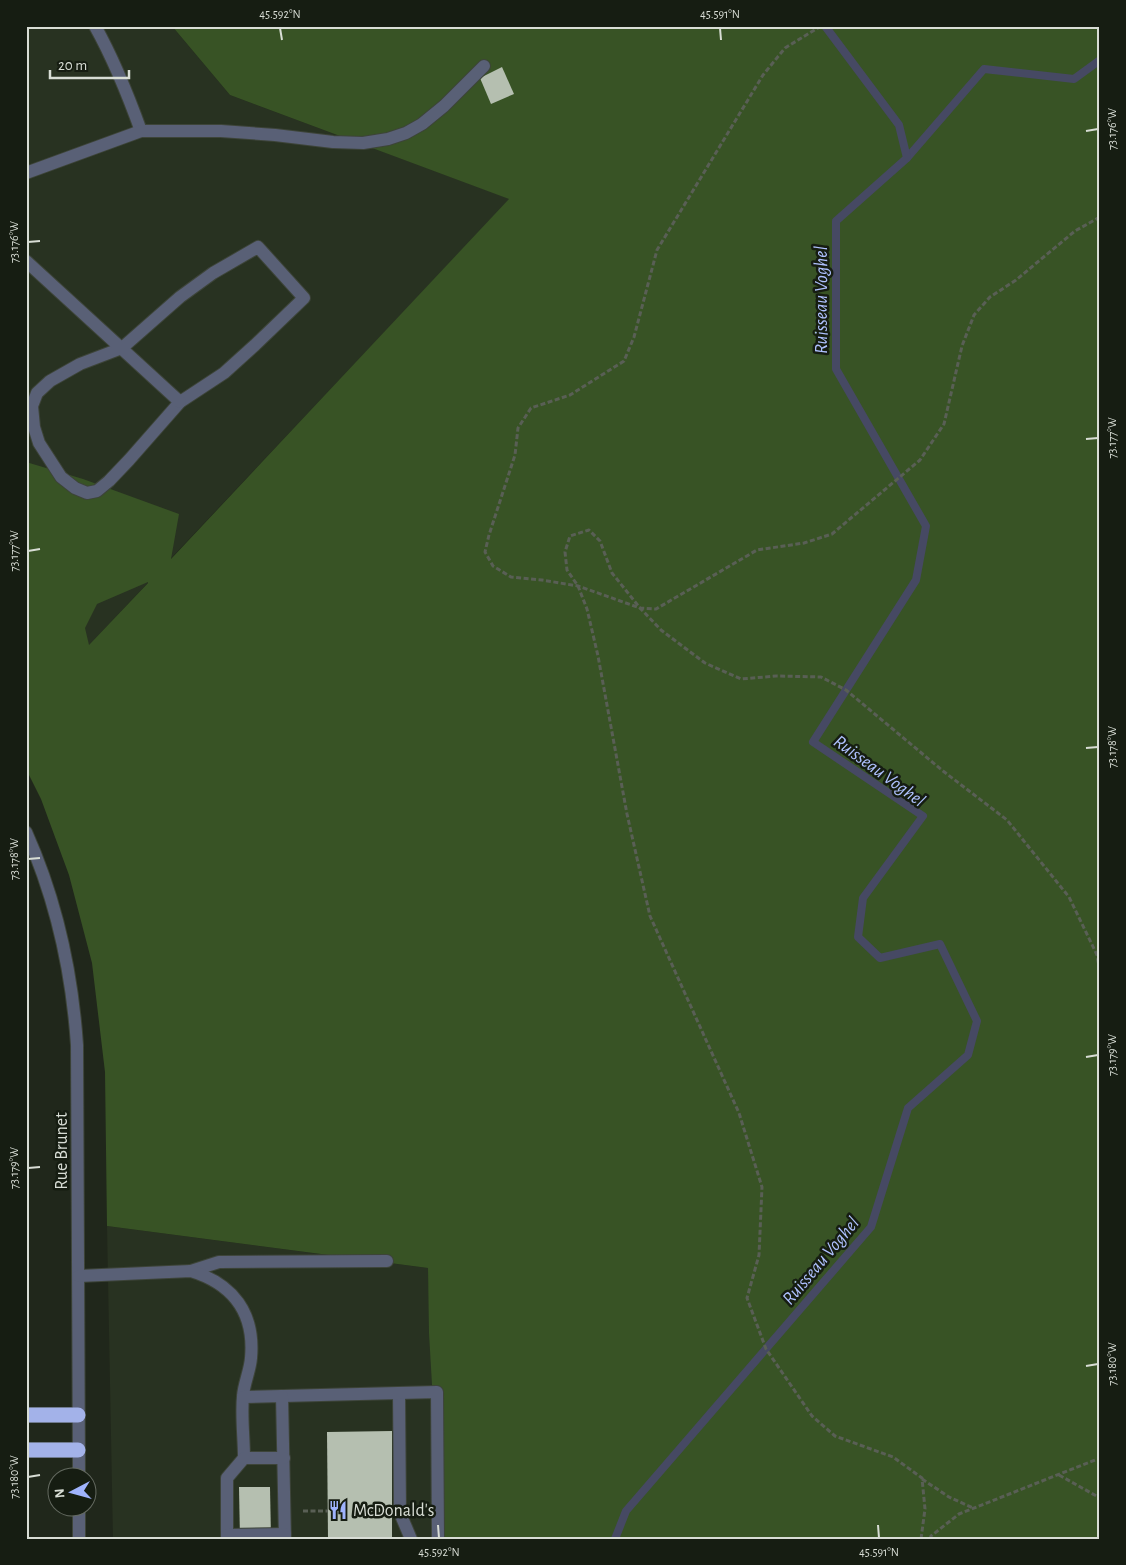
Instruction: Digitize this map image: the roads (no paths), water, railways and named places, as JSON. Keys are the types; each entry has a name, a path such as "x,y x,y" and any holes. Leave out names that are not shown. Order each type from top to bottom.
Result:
{"highway":[{"path":"26,1415 78,1415"},
{"path":"26,1450 78,1450"}],"street":[{"path":"95,26 113,59 141,131"},
{"path":"26,173 141,131 221,131 333,142 363,143 388,139 406,133 422,124 444,106 484,66"},
{"path":"258,247 304,298 255,346 224,373 180,402 109,481 97,491 87,493 75,488 61,477 39,443 34,427 32,406 37,393 50,381 80,364 122,348 180,297 213,273 258,247"},
{"path":"26,261 180,402"},
{"name":"Rue Brunet","path":"26,832 51,902 69,973 77,1045 79,1468"},
{"path":"79,1276 191,1271 219,1262 387,1261"},
{"path":"191,1271 208,1277 224,1287 237,1300 245,1314 249,1328 251,1358 243,1397 244,1458 227,1478 227,1537 285,1536 282,1396"},
{"path":"243,1397 437,1392 438,1539"},
{"path":"399,1393 400,1513 412,1539"},
{"path":"244,1458 284,1458"},
{"path":"79,1518 79,1539"}],"waterway":[{"name":"Ruisseau Voghel","path":"615,1539 626,1511 871,1227 908,1108 968,1055 977,1021 940,944 880,958 858,937 863,898 923,816 813,742 916,580 926,526 836,369 836,221 907,158 899,125 825,26"},
{"path":"907,158 984,69 1074,79 1100,60"}],"place":[{"name":"McDonald's","path":"338,1510"}]}
